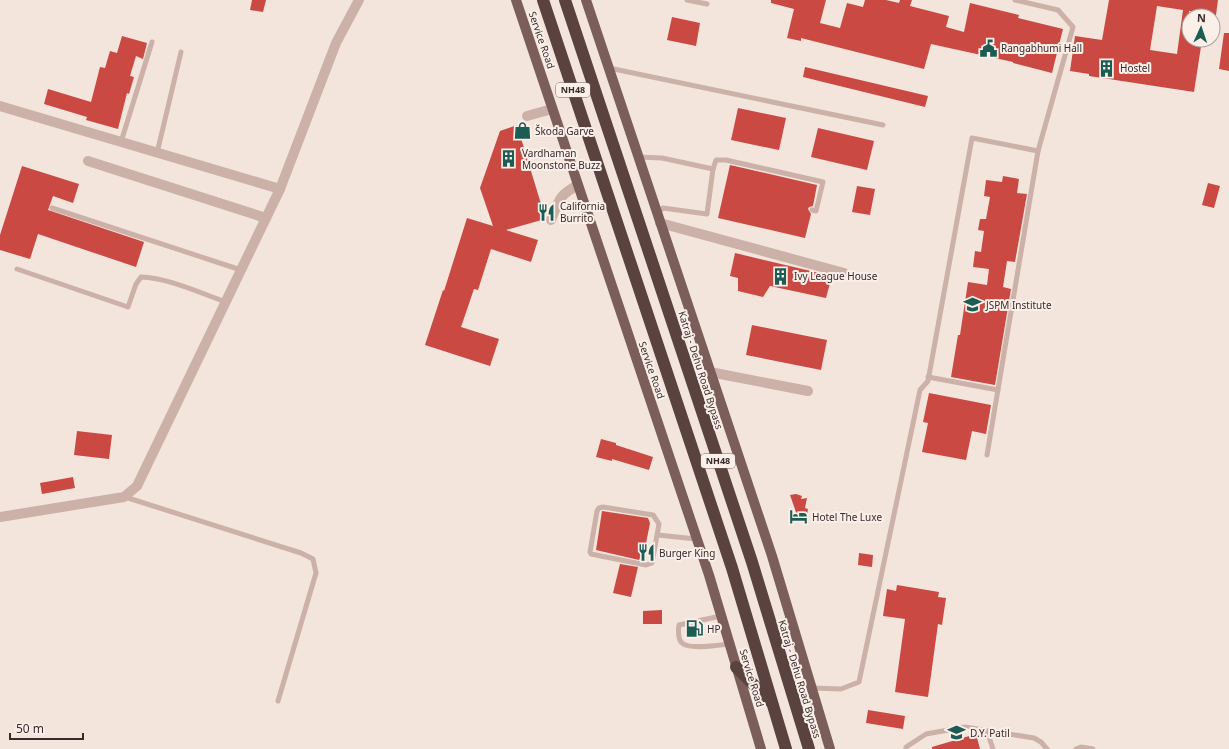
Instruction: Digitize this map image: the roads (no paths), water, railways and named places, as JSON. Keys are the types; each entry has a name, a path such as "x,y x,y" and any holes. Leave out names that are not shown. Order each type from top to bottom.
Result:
{"highway":[{"name":"NH48","path":"543,0 732,568 771,703 786,749"},
{"name":"Katraj - Dehu Road Bypass","path":"565,0 752,562 809,749"},
{"path":"736,667 771,703"}],"main road":[{"name":"Service Road","path":"516,0 696,539 761,749"},
{"path":"586,0 772,556 830,749"}],"street":[{"path":"0,517 124,497 138,486 280,189 336,43 359,0"},
{"path":"0,106 280,189"},
{"path":"527,116 552,108"},
{"path":"88,161 266,218"},
{"path":"551,220 562,196 578,185"},
{"path":"660,223 844,273"},
{"path":"710,372 808,390"}],"lane":[{"path":"687,0 707,4"},
{"path":"987,455 1038,151 1073,27 1058,10 1015,0"},
{"path":"121,142 152,42"},
{"path":"157,153 181,52"},
{"path":"608,68 883,125"},
{"path":"812,688 841,689 859,682 920,390 928,381 972,138 1038,151"},
{"path":"638,157 662,158 713,169"},
{"path":"657,213 663,208 707,214 713,169 716,160 726,160 823,182 816,211 812,210"},
{"path":"52,208 241,270"},
{"path":"17,269 128,307 136,284 142,277 149,277 173,284 226,302"},
{"path":"928,377 998,390"},
{"path":"124,497 300,553 313,559 316,573 278,701"},
{"path":"603,507 653,515 659,524 658,535 652,563 646,565 591,554 590,552 597,511 599,508 603,507"},
{"path":"658,535 696,539"},
{"path":"721,616 679,625 680,641 691,646 729,644"},
{"path":"906,749 906,747 926,734 965,727 1034,738 1042,742 1047,749"},
{"path":"987,731 993,749"},
{"path":"1076,749 1081,747 1093,749"}],"place":[{"name":"Rangabhumi Hall","path":"988,48"},
{"name":"Hostel","path":"1107,68"},
{"name":"Škoda Garve","path":"522,131"},
{"name":"Vardhaman Moonstone Buzz","path":"509,159"},
{"name":"California Burrito","path":"547,212"},
{"name":"Ivy League House","path":"781,276"},
{"name":"JSPM Institute","path":"973,305"},
{"name":"Hotel The Luxe","path":"799,517"},
{"name":"Burger King","path":"646,553"},
{"name":"HP","path":"694,629"},
{"name":"D.Y. Patil","path":"957,733"}]}
